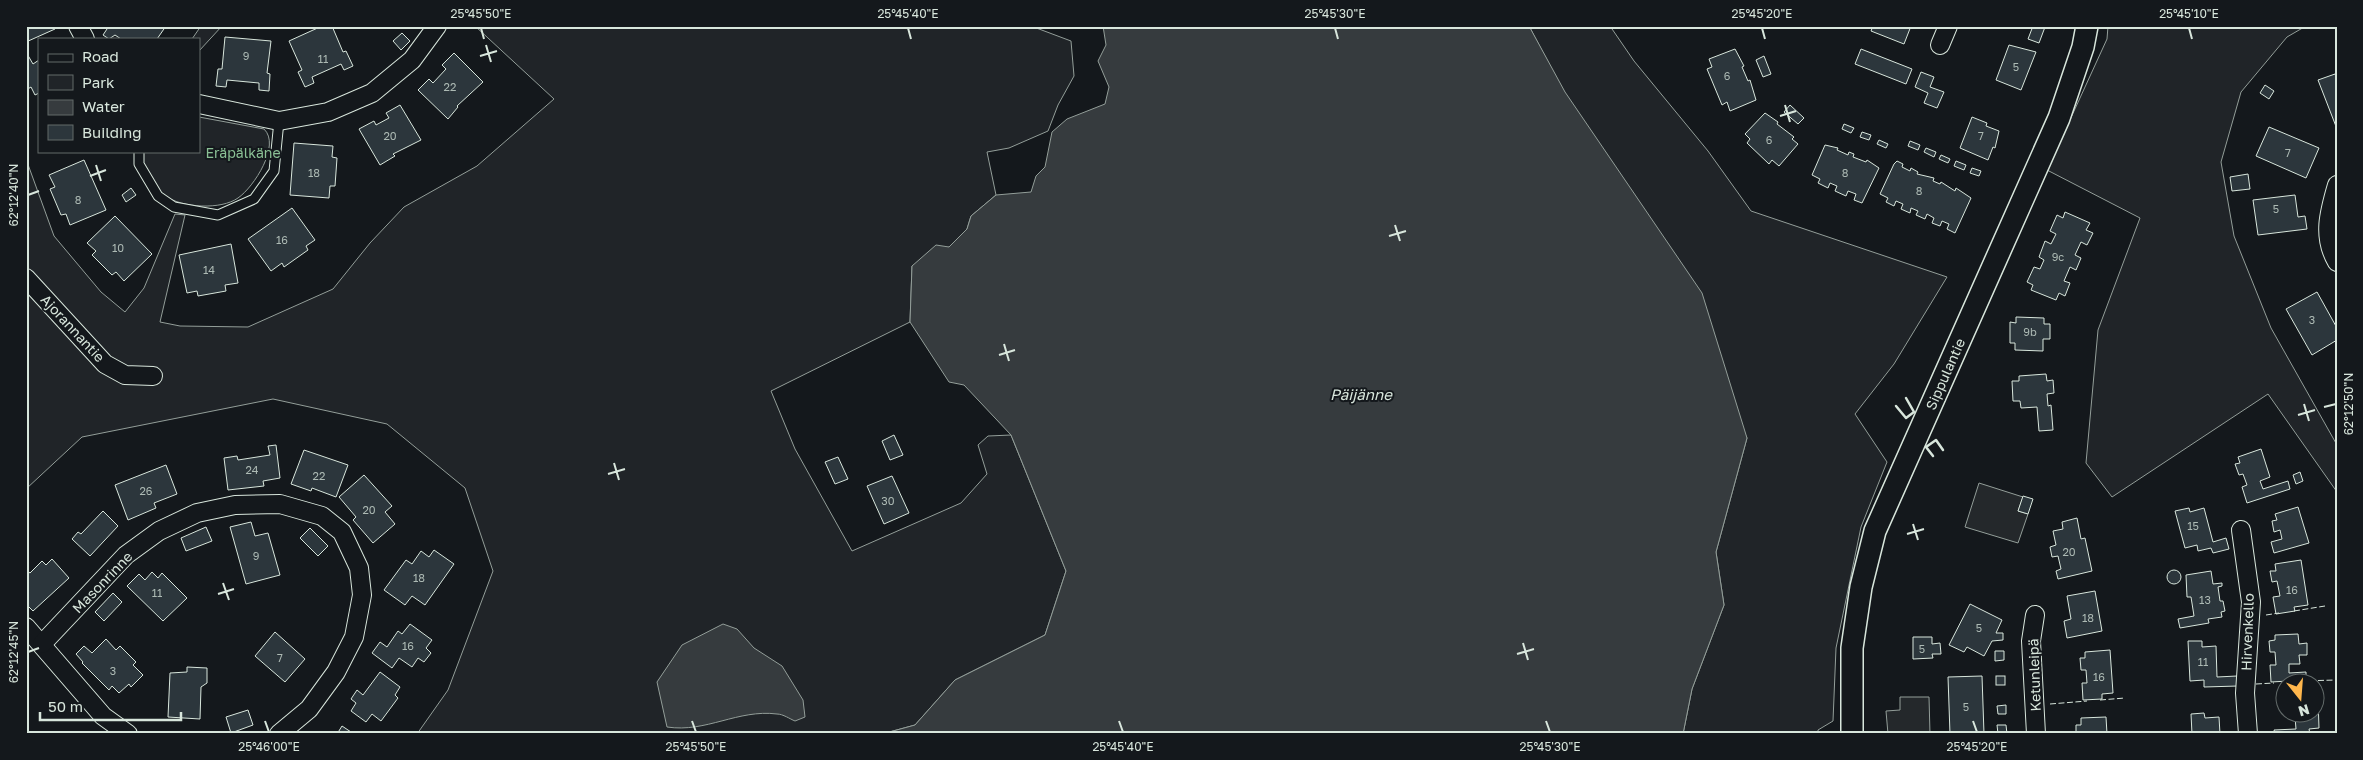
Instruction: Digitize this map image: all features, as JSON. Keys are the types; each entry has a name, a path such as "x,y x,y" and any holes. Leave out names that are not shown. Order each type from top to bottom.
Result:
{"street":[{"path":"78,26 84,38"},
{"path":"200,104 279,121 328,112 372,93 412,60 437,26"},
{"path":"1940,45 1948,26"},
{"name":"Sippulantie","path":"1852,734 1852,648 1861,587 1875,531 2059,118 2083,47 2088,26"},
{"path":"2337,185 2327,221 2331,253 2337,262"},
{"name":"Ajorannantie","path":"26,278 105,364 125,374 153,376"},
{"name":"Masonrinne","path":"42,644 126,555 159,531 189,517 235,505 280,504 322,516 342,532 359,568 362,595 354,637 336,672 309,709 279,734"},
{"name":"Hirvenkello","path":"2241,530 2251,602 2245,693 2248,734"},
{"name":"Ketunleipä","path":"2035,615 2032,641 2036,734"},
{"path":"26,627 103,716 128,734"}],"lane":[{"path":"139,152 139,164 158,196 174,206 218,215 254,199 274,171 279,121"}],"green space":[{"path":"201,26 222,26 200,50 200,38 193,38"},
{"path":"475,26 1031,26 1071,41 1074,76 1058,105 1048,131 1009,148 987,152 996,195 971,216 967,229 949,247 912,266 910,322 771,391 795,449 852,551 961,503 987,474 978,445 988,436 1011,435 1066,571 1045,635 955,680 915,725 882,734 417,734 448,690 493,571 465,488 387,424 273,399 82,437 26,489 26,159 54,236 101,292 125,312 144,288 175,214 185,215 160,322 180,326 248,327 333,289 370,243 404,207 477,166 554,99"},
{"path":"1529,26 1610,26 1634,61 1708,151 1751,211 1947,277 1894,364 1855,414 1887,462 1861,527 1836,648 1833,721 1818,730 1818,734 1683,734 1692,689 1724,605 1716,552 1747,438"},
{"path":"2108,26 2306,26 2287,37 2241,92 2221,162 2234,236 2271,328 2337,445 2337,492 2268,394 2112,497 2086,463 2098,330 2140,218 2047,170 2107,39"},
{"name":"Eräpälkäne","path":"200,117 264,129 268,136 269,145 258,176 244,193 231,202 212,206 182,203 165,196 150,177 140,152 200,152"}],"shaded area":[{"path":"1979,483 2023,497 2018,511 2028,514 2018,543 1965,527"},
{"path":"1900,697 1929,697 1930,734 1888,734 1886,711 1900,710"}],"water":[{"name":"Päijänne","path":"1103,26 1529,26 1565,92 1702,293 1747,438 1716,552 1724,605 1692,689 1683,734 882,734 915,725 955,680 1045,635 1066,571 1011,435 964,385 949,382 910,322 912,266 936,245 949,247 967,229 971,216 996,195 1031,192 1036,176 1045,167 1052,132 1067,119 1105,104 1109,87 1098,61 1106,45"},
{"path":"723,624 737,629 754,648 782,666 803,700 805,717 795,721 779,714 763,713 735,717 695,727 667,727 657,682 682,645"}],"building":[{"path":"26,26 53,26 55,29 26,42"},
{"path":"109,26 166,26 158,38 120,38 115,35 108,38 103,35"},
{"path":"322,26 332,26 343,52 346,51 353,66 344,70 341,64 312,77 314,83 305,87 298,72 302,70 289,41"},
{"path":"1873,26 1911,26 1904,44 1871,31"},
{"path":"2033,26 2045,27 2039,43 2028,39"},
{"path":"402,33 410,41 401,50 393,41"},
{"path":"225,37 271,41 267,73 270,74 269,91 259,90 259,83 227,80 226,87 216,86 218,69 222,69"},
{"path":"2009,45 2036,52 2021,90 1996,80"},
{"path":"1735,49 1744,66 1742,67 1748,81 1750,80 1756,100 1730,111 1727,102 1722,105 1707,69 1712,67 1709,59"},
{"path":"1861,49 1912,69 1906,84 1855,64"},
{"path":"26,52 33,64 38,61 38,94 35,95 31,87 26,90"},
{"path":"454,53 483,82 457,106 448,119 418,90 429,79 433,83 446,69 442,65"},
{"path":"1764,56 1771,74 1763,77 1756,60"},
{"path":"1921,72 1934,77 1930,87 1944,92 1937,108 1924,103 1928,93 1915,87"},
{"path":"2335,74 2337,79 2337,129 2318,80"},
{"path":"2265,85 2274,91 2269,99 2260,93"},
{"path":"400,105 421,140 393,154 395,156 380,165 359,129 374,121 376,125 389,118 386,113"},
{"path":"1790,105 1804,118 1798,124 1784,112"},
{"path":"1765,113 1794,137 1792,139 1798,144 1779,166 1772,160 1769,164 1747,143 1750,139 1745,134"},
{"path":"1972,117 1987,123 1986,126 1999,131 1995,148 1993,147 1988,160 1960,148"},
{"path":"1844,124 1854,128 1851,133 1842,129"},
{"path":"2269,127 2319,148 2306,178 2256,156"},
{"path":"1862,132 1871,135 1869,140 1860,137"},
{"path":"1879,140 1888,144 1886,148 1877,144"},
{"path":"1910,141 1920,145 1918,150 1908,146"},
{"path":"294,143 333,146 332,157 337,158 335,186 330,186 329,198 290,195"},
{"path":"1825,145 1838,148 1837,150 1848,155 1849,152 1854,154 1853,157 1866,162 1867,160 1879,168 1862,203 1854,200 1856,194 1848,191 1846,196 1835,191 1837,186 1830,183 1828,188 1818,183 1820,179 1812,175"},
{"path":"1926,148 1936,152 1934,157 1924,152"},
{"path":"1941,155 1950,159 1948,163 1939,159"},
{"path":"84,160 106,210 70,225 66,214 61,215 50,189 55,187 49,175"},
{"path":"1897,161 1903,164 1902,167 1910,171 1911,168 1918,172 1917,174 1934,178 1933,181 1940,184 1941,182 1955,191 1956,188 1971,198 1955,233 1947,229 1949,224 1942,221 1940,226 1932,223 1934,218 1927,214 1925,219 1916,215 1918,211 1911,208 1910,213 1901,209 1903,204 1896,201 1894,206 1886,202 1888,198 1880,194"},
{"path":"1956,161 1966,165 1964,170 1954,166"},
{"path":"1972,168 1981,171 1979,176 1970,173"},
{"path":"2248,174 2250,189 2232,191 2230,177"},
{"path":"131,188 136,195 126,202 122,195"},
{"path":"2295,195 2298,217 2305,216 2307,229 2258,235 2253,200"},
{"path":"292,208 315,240 306,246 308,250 284,267 282,263 271,271 248,239"},
{"path":"2065,212 2090,223 2086,230 2093,233 2087,245 2081,242 2075,255 2081,258 2076,270 2070,267 2064,281 2070,283 2065,296 2059,293 2056,300 2031,290 2033,285 2027,282 2034,267 2040,269 2044,260 2039,257 2045,241 2051,244 2056,234 2050,231 2057,215 2063,218"},
{"path":"115,216 152,254 124,281 116,272 112,275 92,255 96,251 87,243"},
{"path":"231,244 238,283 225,285 226,291 198,296 197,291 187,293 179,255"},
{"path":"2317,292 2337,328 2337,340 2312,355 2286,309"},
{"path":"2016,317 2044,318 2044,324 2050,324 2050,339 2043,339 2043,351 2015,350 2015,343 2010,343 2010,322 2016,323"},
{"path":"2046,374 2047,381 2053,380 2054,393 2047,394 2048,406 2051,405 2053,430 2039,431 2037,407 2021,408 2020,401 2013,401 2012,381 2019,381 2019,376"},
{"path":"894,435 903,455 890,460 882,441"},
{"path":"276,445 280,478 263,481 264,486 228,490 224,458 237,456 238,460 270,455 268,446"},
{"path":"2261,449 2270,477 2260,481 2263,489 2288,481 2290,489 2247,503 2242,487 2247,485 2243,474 2239,475 2235,464 2240,463 2238,457"},
{"path":"304,450 348,465 336,497 312,488 311,491 291,484"},
{"path":"838,457 848,479 835,484 825,462"},
{"path":"166,465 177,494 154,503 156,508 128,520 115,485"},
{"path":"2300,472 2303,481 2296,484 2293,475"},
{"path":"364,475 392,506 385,512 395,524 373,543 353,520 356,517 339,497"},
{"path":"892,476 909,513 884,524 867,486"},
{"path":"2023,496 2033,499 2028,514 2018,511"},
{"path":"2298,507 2309,543 2274,553 2271,542 2282,539 2280,530 2274,532 2272,521 2277,520 2275,514"},
{"path":"2189,508 2190,512 2204,508 2213,542 2226,538 2229,549 2213,553 2211,548 2198,551 2197,545 2185,548 2175,511"},
{"path":"103,511 118,526 90,556 72,539 78,532 81,534"},
{"path":"2077,518 2081,539 2085,538 2092,571 2058,579 2056,571 2061,569 2058,556 2052,557 2050,547 2056,545 2053,531 2063,529 2062,522"},
{"path":"251,522 255,536 268,533 280,575 246,584 230,527"},
{"path":"206,527 212,541 186,551 181,538"},
{"path":"310,528 328,546 318,556 300,538"},
{"path":"434,550 454,564 425,605 412,596 405,605 384,590 406,560 412,564 421,551 429,557"},
{"path":"52,559 69,578 33,611 26,604 26,570 30,573 42,561 46,565"},
{"path":"2301,560 2308,605 2294,607 2295,611 2276,614 2273,597 2280,596 2277,581 2272,582 2270,571 2276,571 2275,564"},
{"path":"2171,570 2177,570 2181,577 2177,584 2171,584 2167,580 2167,574"},
{"path":"2211,571 2213,584 2222,583 2222,586 2218,587 2220,601 2223,601 2225,611 2221,612 2222,617 2208,619 2209,623 2180,628 2178,619 2194,616 2191,597 2187,597 2186,575"},
{"path":"152,572 158,578 162,573 187,598 163,621 127,586 139,574 145,580"},
{"path":"2095,591 2102,631 2067,638 2064,621 2071,619 2067,596"},
{"path":"113,593 122,602 104,621 95,612"},
{"path":"1970,604 2002,620 1996,633 2003,633 2003,640 1992,641 1984,656 1967,647 1964,652 1949,645"},
{"path":"410,624 432,640 426,648 431,653 424,662 418,658 412,667 399,658 392,668 372,653 380,642 387,647 398,631 402,634"},
{"path":"275,632 305,659 285,682 255,656"},
{"path":"2298,634 2299,644 2307,643 2307,655 2299,655 2300,664 2289,664 2289,672 2276,672 2276,682 2271,682 2270,665 2276,665 2275,652 2270,652 2269,641 2275,640 2275,635"},
{"path":"1913,637 1932,637 1932,644 1940,643 1941,654 1932,654 1933,658 1913,659"},
{"path":"106,639 116,650 120,646 136,662 133,665 143,675 131,687 129,684 119,693 112,686 109,690 82,663 76,654 84,646 92,653"},
{"path":"2188,641 2202,641 2202,647 2216,646 2217,677 2237,676 2238,686 2204,687 2204,680 2190,681"},
{"path":"2110,650 2113,693 2102,694 2102,699 2083,700 2082,683 2087,683 2086,670 2081,670 2080,658 2085,658 2085,652"},
{"path":"1995,651 2004,651 2004,660 1995,661"},
{"path":"187,667 207,668 207,683 201,687 200,719 168,717 170,673 187,672"},
{"path":"380,672 400,687 395,695 398,698 381,721 372,714 366,722 351,711 356,703 351,699 357,690 363,695"},
{"path":"1982,676 1984,734 1950,734 1948,677"},
{"path":"1996,676 2005,676 2005,685 1996,685"},
{"path":"2006,705 2006,714 1998,714 1997,706"},
{"path":"248,710 253,725 231,733 226,717"},
{"path":"2204,713 2205,718 2219,717 2220,734 2192,734 2191,714"},
{"path":"2106,717 2107,734 2076,734 2076,725 2081,725 2081,718"},
{"path":"2295,722 2319,722 2319,728 2309,729 2310,734 2275,734 2274,730 2296,729"},
{"path":"1997,725 2006,725 2007,734 1998,734"},
{"path":"342,726 354,734 337,734"}],"fence":[{"path":"2294,611 2325,606"},
{"path":"2266,615 2279,613"},
{"path":"2326,680 2336,680"},
{"path":"2256,684 2274,683"},
{"path":"2100,700 2125,698"},
{"path":"2050,704 2087,701"}],"wall":[{"path":"1896,406 1906,418 1914,412 1906,398"},
{"path":"1933,456 1926,447 1936,440 1943,450"}]}
